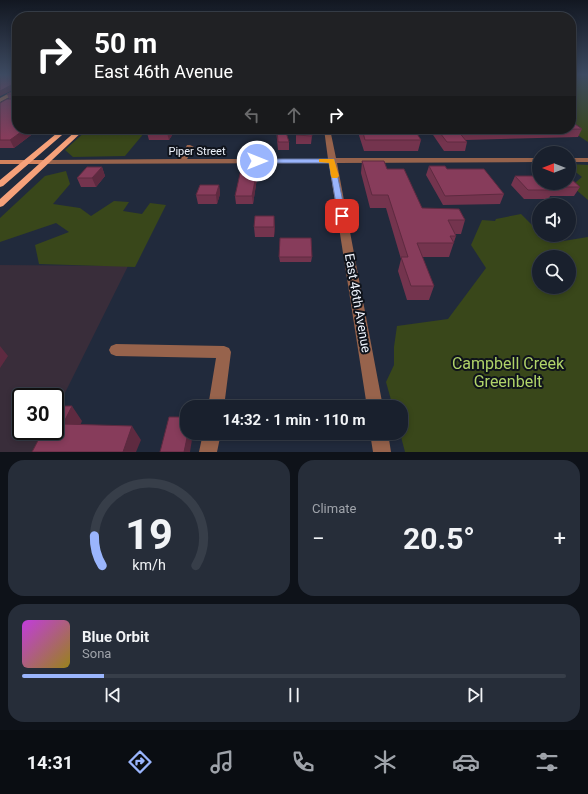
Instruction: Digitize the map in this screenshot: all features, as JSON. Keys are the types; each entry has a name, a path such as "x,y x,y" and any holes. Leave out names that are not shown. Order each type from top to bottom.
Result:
{"main road":[{"path":"0,184 60,134"},
{"path":"0,204 77,134"}],"street":[{"name":"East 46th Avenue","path":"328,134 374,400"},
{"path":"182,162 190,147"},
{"name":"Piper Street","path":"0,162 532,160"},
{"path":"576,160 588,160"},
{"path":"116,350 224,352 217,400"},
{"path":"208,452 211,440"},
{"path":"380,440 382,452"}],"shaded area":[{"path":"0,265 128,266 64,395 64,388 12,388 12,440 42,440 36,452 0,452"}],"green space":[{"path":"576,96 588,96 588,142 576,134 576,128 580,127 576,124"},
{"path":"83,134 143,134 125,156 73,157 65,150"},
{"path":"576,164 588,165 588,200 576,190 576,182 582,177 576,172"},
{"path":"66,171 70,184 53,204 80,208 91,216 114,201 129,202 123,211 142,214 150,203 166,205 135,267 39,264 35,245 69,232 56,223 0,242 0,218 45,176"},
{"name":"Campbell Creek Greenbelt","path":"521,214 532,225 532,242 576,242 576,239 588,237 588,452 405,452 402,440 408,440 408,400 391,400 386,382 394,365 394,347 397,326 448,319 486,268 471,245 482,220 495,221 496,219"}],"building":[{"path":"7,99 12,99 12,134 18,134 10,140 0,140 0,103"},
{"path":"576,125 582,129 576,129"},
{"path":"277,134 287,134 289,142 278,142"},
{"path":"312,134 312,136 296,135"},
{"path":"363,134 417,134 421,140 365,140"},
{"path":"441,134 460,134 467,142 447,142"},
{"path":"362,161 384,161 387,169 404,169 422,208 459,209 465,220 448,220 456,236 450,236 454,243 417,243 434,286 411,286 401,257 408,257 388,195 372,195"},
{"path":"242,165 258,165 252,196 235,196"},
{"path":"429,166 445,166 447,169 484,169 504,194 445,196"},
{"path":"87,167 102,167 92,178 77,178"},
{"path":"515,176 532,176 532,190 528,190"},
{"path":"200,185 219,185 216,195 196,195"},
{"path":"255,216 274,216 274,227 254,227"},
{"path":"280,238 311,238 312,257 279,257"},
{"path":"64,406 72,406 64,422"},
{"path":"169,417 180,417 180,440 187,440 184,452 160,452"},
{"path":"64,424 132,426 123,452 32,452 38,440 64,440"}],"slow traffic":[{"path":"321,161 332,161 335,176"}],"route":[{"path":"257,161 332,161 342,216"}]}
